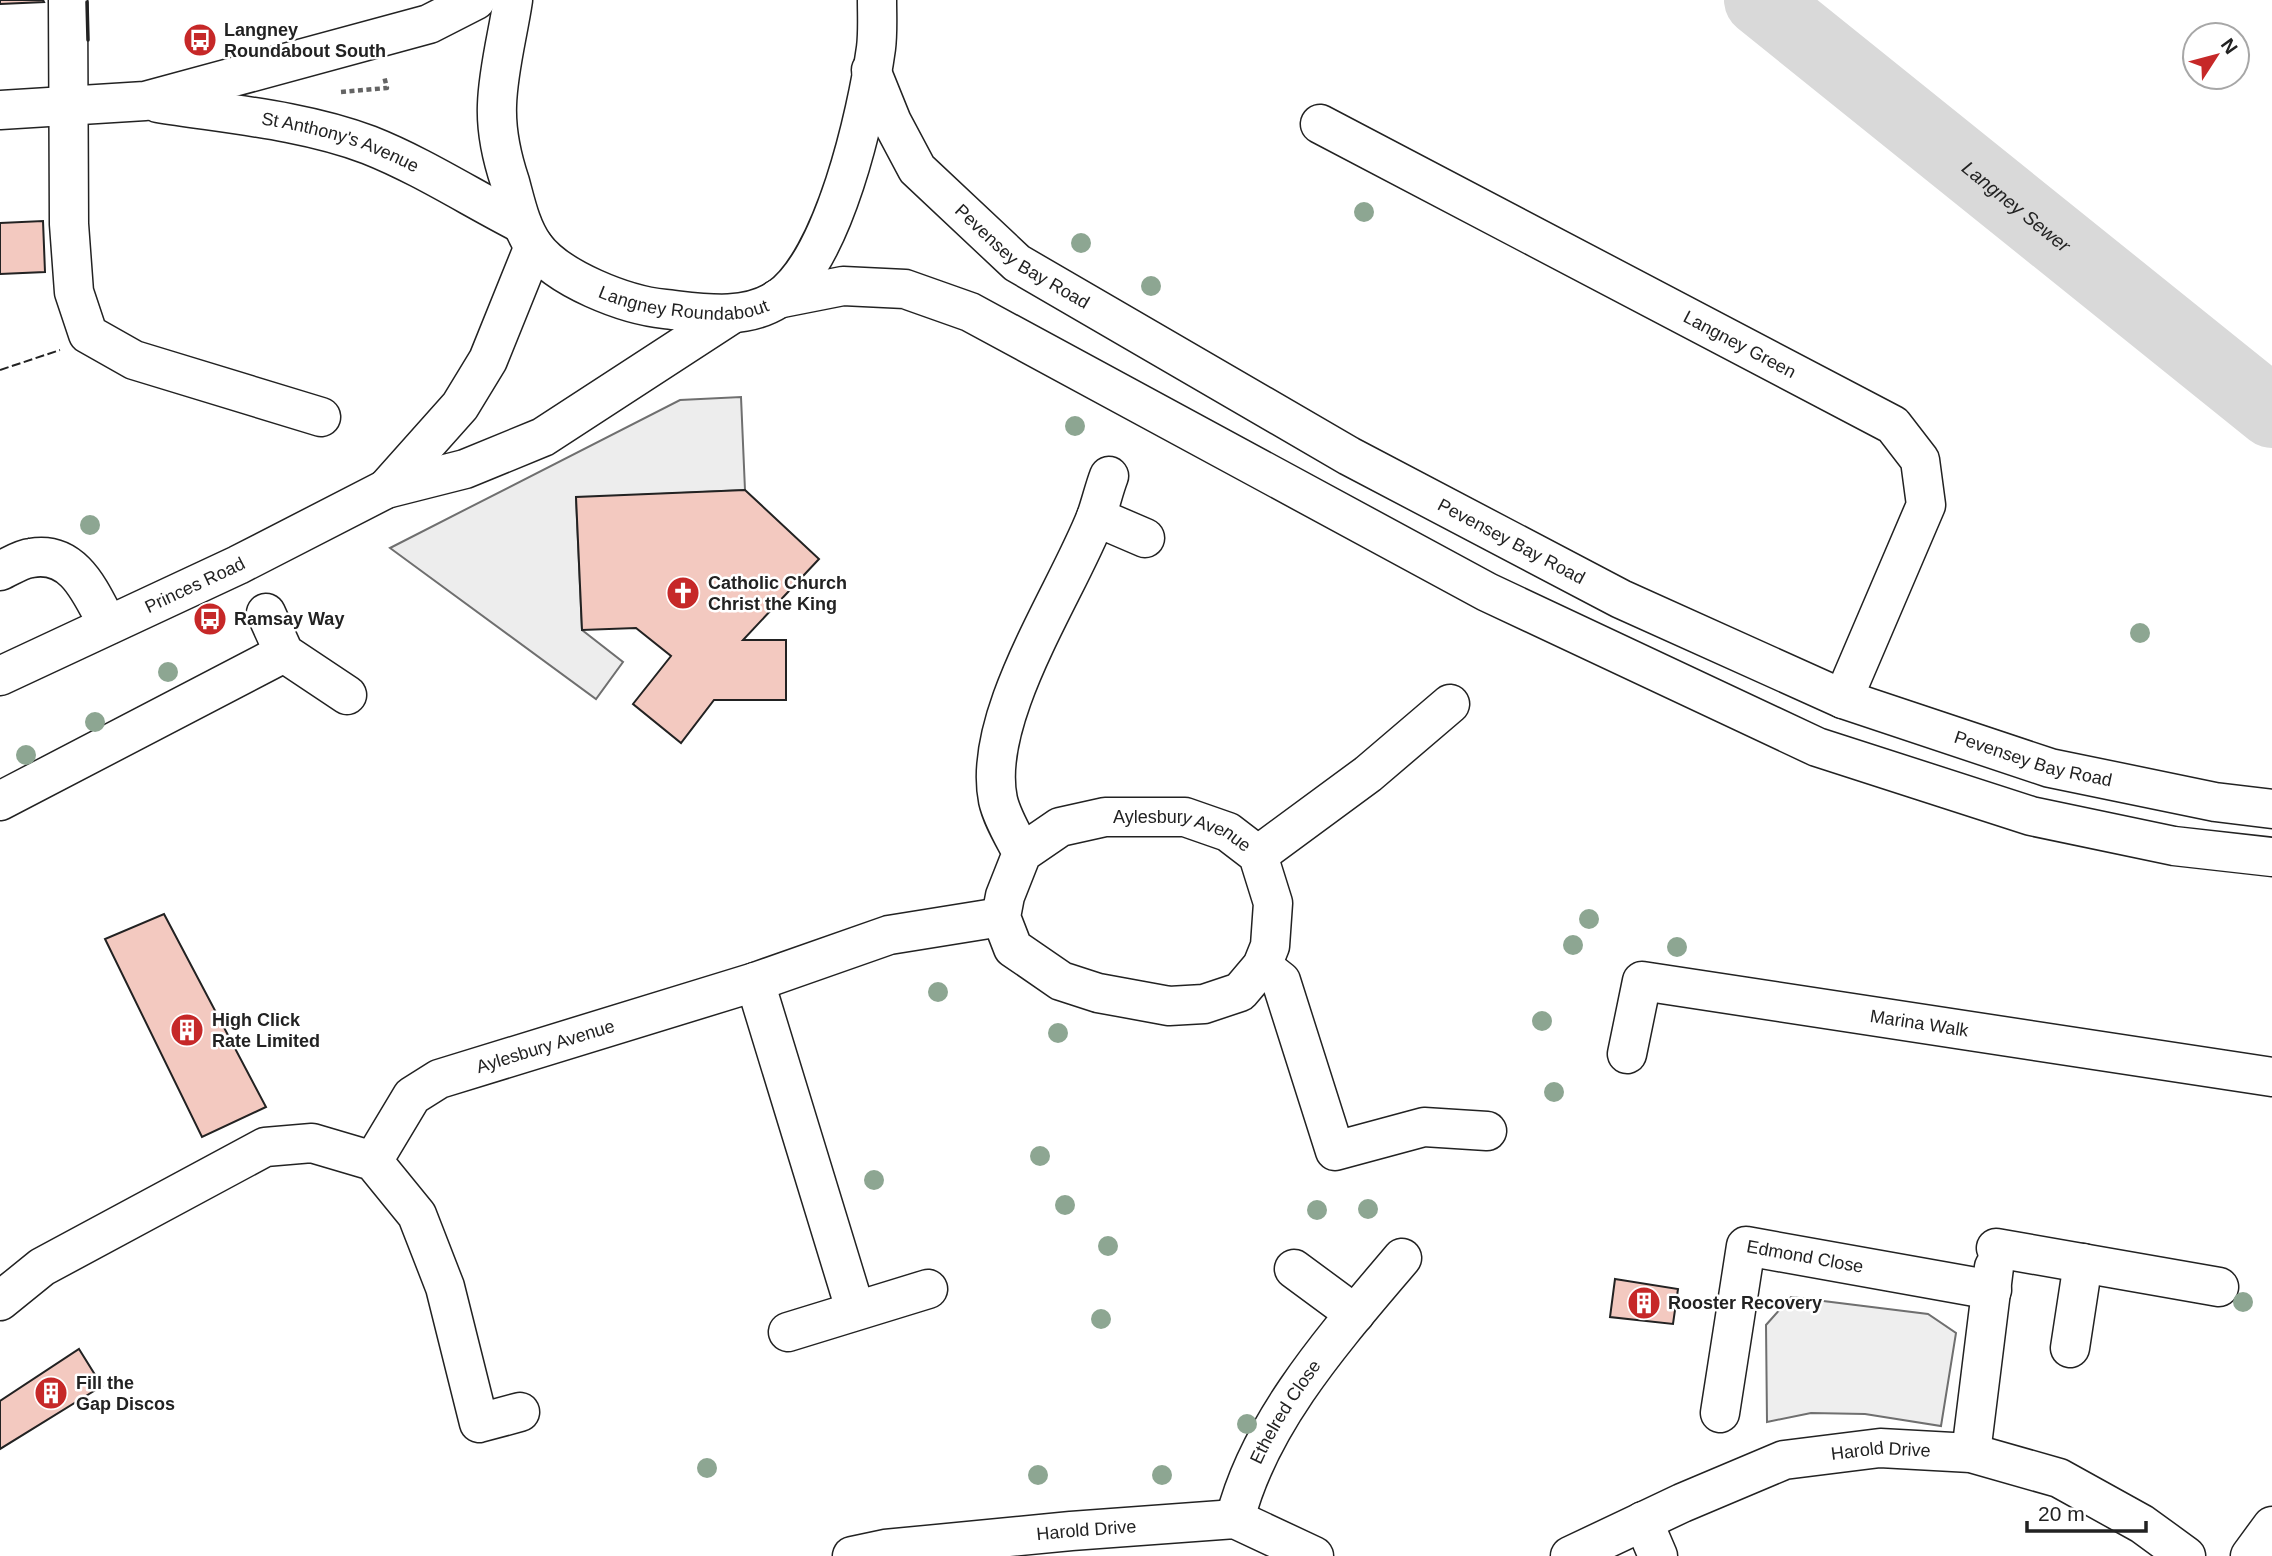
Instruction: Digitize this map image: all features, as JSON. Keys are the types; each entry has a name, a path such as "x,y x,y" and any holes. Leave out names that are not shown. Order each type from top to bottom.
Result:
{"street":[{"path":"68,0 69,224 74,292 88,334 134,360 321,417"},
{"name":"St Anthony's Avenue","path":"0,110 145,101 429,24 476,0"},
{"name":"Langney Roundabout","path":"513,0 497,105 501,155 528,235 553,267 599,290 657,309 729,316 777,299 808,268 827,233 860,122 874,58 877,0"},
{"path":"874,58 901,0"},
{"name":"Pevensey Bay Road","path":"874,58 892,122 917,169 1017,263 1374,469 1621,598 1843,699 2050,768 2215,802 2272,809"},
{"name":"St Anthony's Avenue","path":"145,101 302,127 367,144 412,165 528,235"},
{"name":"Langney Green","path":"1320,124 1893,425 1920,460 1926,505 1843,699"},
{"name":"Princes Road","path":"386,489 460,406 488,360 528,235"},
{"path":"777,299 843,286 905,289 970,312 1487,592 1817,747 2031,816 2174,846 2272,857"},
{"name":"Princes Road","path":"0,676 238,565 386,489 465,470 543,437 729,316"},
{"path":"1001,917 1005,896 1022,853 998,801 995,760 1009,710 1096,517 1108,476"},
{"path":"1096,517 1145,538"},
{"path":"0,571 31,557 61,560 83,578 108,625"},
{"path":"266,613 284,653 347,695"},
{"path":"0,801 284,653"},
{"path":"1258,855 1368,774 1416,730 1450,704"},
{"name":"Aylesbury Avenue","path":"373,1161 412,1096 439,1079 755,982 889,935 1001,917 1013,948 1061,981 1110,995 1169,1006 1204,1004 1240,992 1262,966 1270,946 1273,902 1258,855 1228,832 1185,817 1105,817 1060,827 1022,853"},
{"path":"1262,966 1282,981 1335,1151 1424,1127 1487,1132"},
{"name":"Marina Walk","path":"1627,1054 1642,981 2272,1077"},
{"path":"755,982 855,1309"},
{"path":"0,1301 42,1266 265,1147 312,1143 373,1161 416,1215 445,1287 479,1423 520,1412"},
{"path":"1971,1453 1996,1242 2083,1263 2219,1287"},
{"name":"Edmond Close","path":"1720,1413 1746,1246 1992,1290"},
{"name":"Ethelred Close","path":"1235,1518 1245,1481 1268,1433 1355,1314 1402,1258"},
{"path":"2070,1348 2083,1263"},
{"path":"1294,1269 1355,1314"},
{"path":"788,1332 855,1309 928,1289"},
{"name":"Harold Drive","path":"1570,1556 1784,1460 1880,1448 1971,1453 2059,1478 2142,1524 2186,1556"},
{"path":"1235,1518 1314,1556"},
{"name":"Harold Drive","path":"852,1556 885,1549 1235,1518"},
{"path":"1643,1521 1658,1556"},
{"path":"2250,1556 2272,1525"}],"shaded area":[{"path":"741,397 745,490 576,498 582,630 623,662 596,699 390,548 680,400"},
{"path":"1791,1297 1928,1314 1956,1333 1941,1426 1865,1414 1811,1413 1767,1422 1766,1325"}],"building":[{"path":"0,0 43,0 44,2 0,4"},
{"path":"43,221 45,272 0,274 0,223"},
{"name":"Catholic Church Christ the King","path":"745,490 819,559 743,640 786,640 786,700 714,700 681,743 633,704 671,656 636,628 582,630 576,497"},
{"name":"High Click Rate Limited","path":"164,914 266,1107 202,1137 105,939"},
{"name":"Rooster Recovery","path":"1615,1279 1678,1289 1673,1324 1610,1317"},
{"name":"Fill the Gap Discos","path":"79,1349 102,1386 0,1449 0,1401"}],"waterway":[{"name":"Langney Sewer","path":"1760,0 2272,412"}],"fence":[{"path":"0,370 60,350"}],"wall":[{"path":"87,2 88,40"}],"place":[{"name":"Langney Roundabout South","path":"200,40"},
{"name":"Catholic Church Christ the King","path":"683,593"},
{"name":"Ramsay Way","path":"210,619"},
{"name":"High Click Rate Limited","path":"187,1030"},
{"name":"Rooster Recovery","path":"1644,1303"},
{"name":"Fill the Gap Discos","path":"51,1393"}]}
